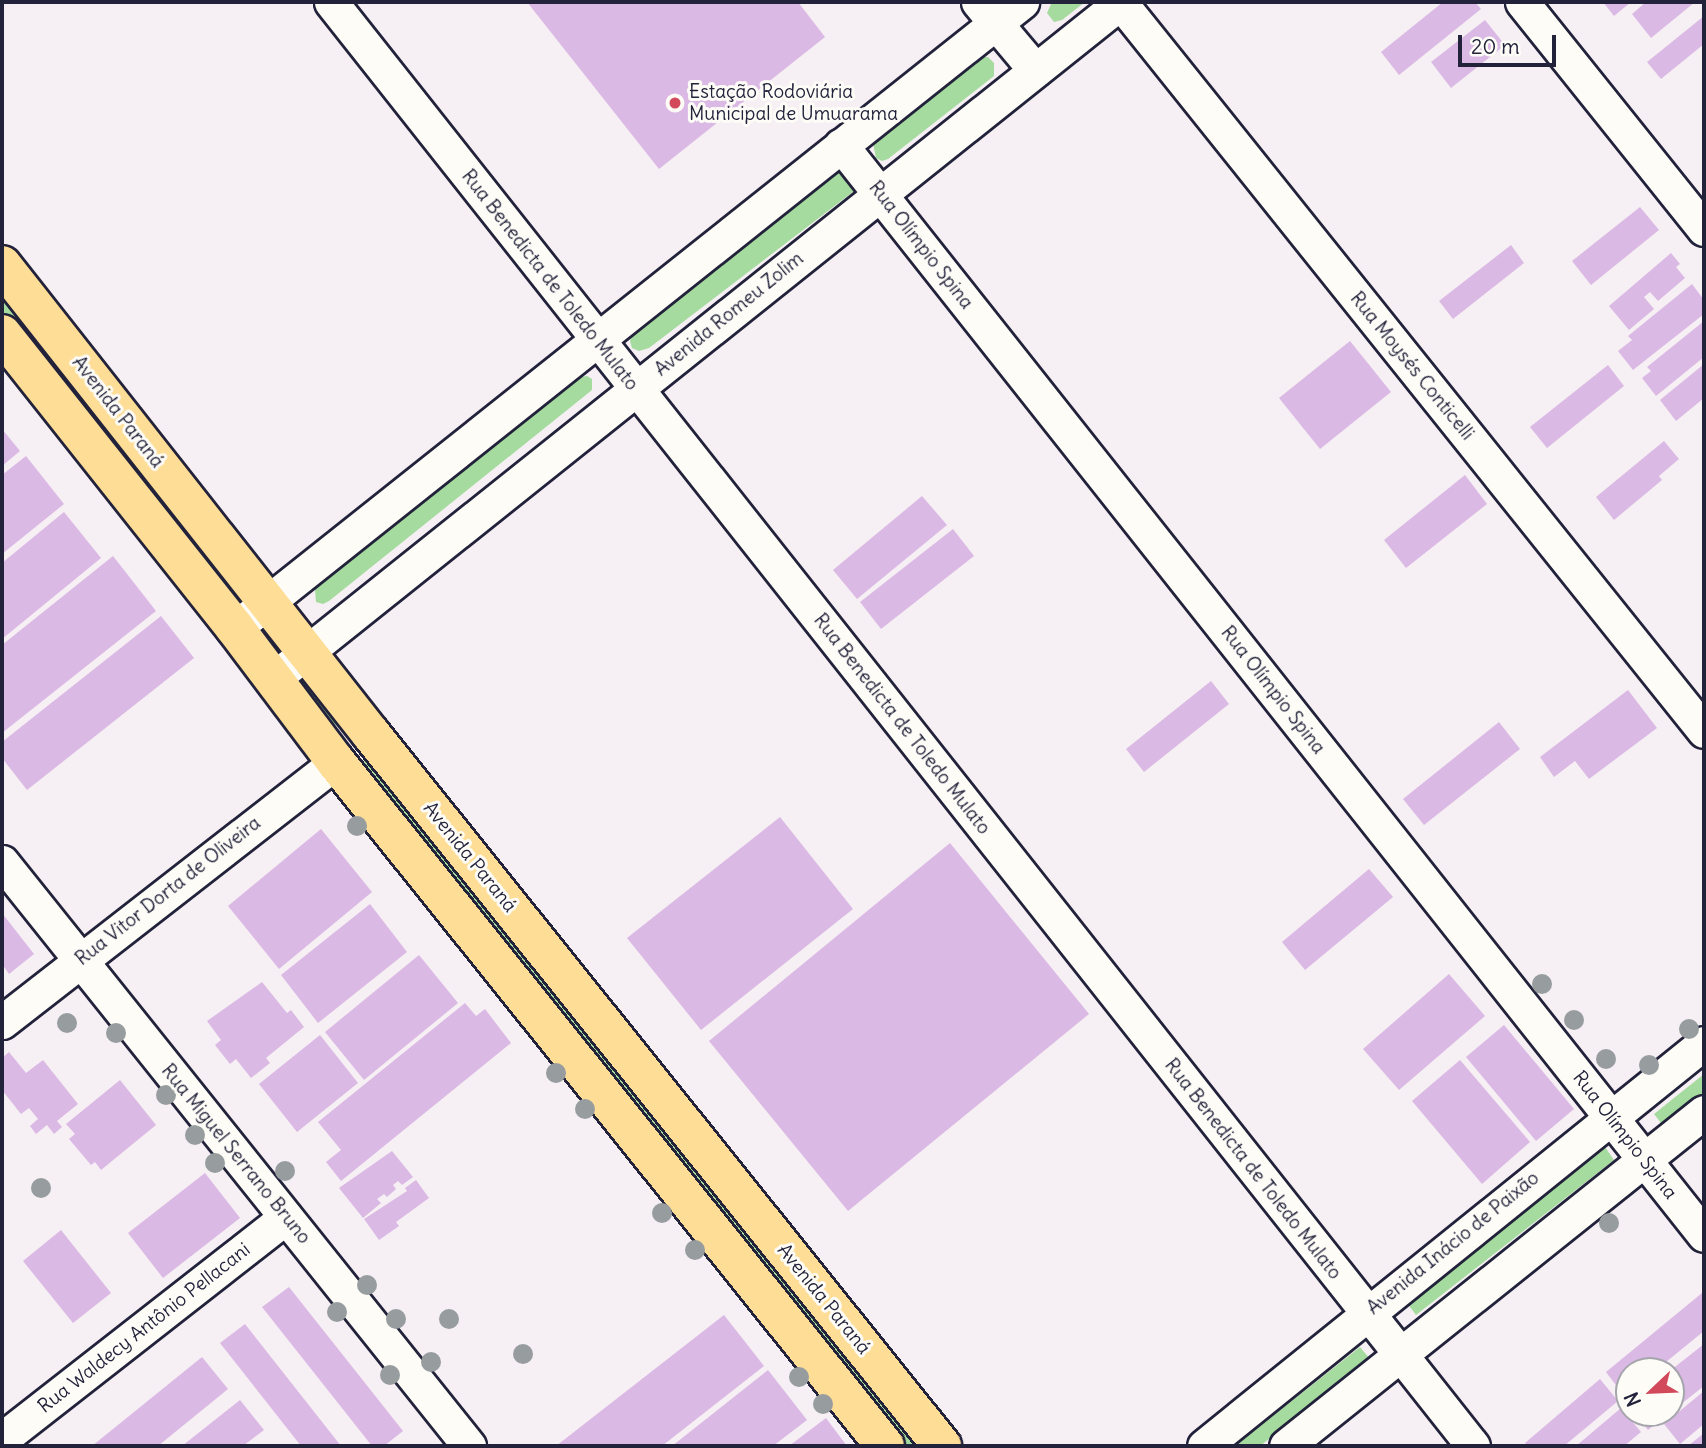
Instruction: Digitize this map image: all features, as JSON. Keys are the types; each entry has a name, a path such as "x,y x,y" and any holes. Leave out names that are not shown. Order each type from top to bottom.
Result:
{"main road":[{"name":"Avenida Paraná","path":"8,270 371,734 942,1446"},
{"path":"2,334 235,628 336,762 885,1446"},
{"path":"336,762 371,734"}],"street":[{"name":"Rua Benedicta de Toledo Mulato","path":"331,2 1473,1446"},
{"path":"235,628 841,145 986,12 1021,2"},
{"name":"Avenida Romeu Zolim","path":"273,679 1121,2"},
{"name":"Rua Moysés Conticelli","path":"1121,2 1704,731"},
{"path":"1522,2 1704,229"},
{"path":"986,12 1035,70"},
{"name":"Rua Olímpio Spina","path":"841,145 1704,1235"},
{"name":"Rua Vitor Dorta de Oliveira","path":"2,1022 336,762"},
{"name":"Rua Miguel Serrano Bruno","path":"2,862 469,1446"},
{"name":"Avenida Inácio de Paixão","path":"1204,1446 1704,1043"},
{"path":"1286,1446 1704,1112"},
{"name":"Rua Waldecy Antônio Pellacani","path":"2,1438 286,1217"}],"green space":[{"path":"1052,2 1085,2 1062,20 1054,22 1047,13"},
{"path":"981,57 988,57 994,63 994,76 888,159 882,161 876,158 873,143"},
{"path":"847,171 857,184 854,191 649,348 639,351 632,348 630,341 634,330 839,172"},
{"path":"2,281 338,722 335,725 326,726 2,314"},
{"path":"581,377 592,379 592,390 329,601 323,604 316,602 315,589"},
{"path":"369,760 920,1446 897,1446 361,767 363,762"},
{"path":"1704,1074 1704,1095 1664,1127 1654,1114"},
{"path":"1605,1147 1614,1160 1416,1315 1407,1303"},
{"path":"1360,1347 1370,1359 1260,1446 1235,1446"}],"building":[{"name":"Estação Rodoviária Municipal de Umuarama","path":"527,2 798,2 825,37 659,169"},
{"path":"1443,2 1475,2 1481,9 1399,75 1381,52"},
{"path":"1603,2 1631,2 1614,16"},
{"path":"1646,2 1695,2 1651,38 1632,14"},
{"path":"1704,16 1704,44 1661,79 1647,62"},
{"path":"1485,20 1505,45 1451,88 1431,62"},
{"path":"1640,207 1659,230 1591,285 1572,261"},
{"path":"1511,245 1524,263 1453,319 1439,301"},
{"path":"1671,253 1680,264 1676,267 1685,278 1658,301 1650,292 1644,297 1654,309 1629,330 1609,306"},
{"path":"1692,284 1704,300 1704,314 1633,370 1618,351 1632,340 1628,336"},
{"path":"1704,321 1704,357 1656,396 1642,378 1651,371 1647,367"},
{"path":"1350,341 1391,392 1320,449 1279,398"},
{"path":"1704,364 1704,398 1676,421 1660,400"},
{"path":"1608,365 1624,386 1547,448 1530,427"},
{"path":"2,429 20,451 2,466"},
{"path":"1664,441 1679,459 1659,476 1662,480 1614,520 1596,497"},
{"path":"26,456 64,504 2,554 2,475"},
{"path":"1465,475 1487,504 1406,568 1384,540"},
{"path":"922,496 947,525 857,599 833,570"},
{"path":"64,512 101,558 2,639 2,563"},
{"path":"953,529 974,556 881,629 860,602"},
{"path":"113,556 156,611 2,733 2,645"},
{"path":"161,616 194,658 27,790 2,758 2,742"},
{"path":"1211,681 1229,704 1144,772 1126,749"},
{"path":"1628,690 1657,728 1589,779 1575,761 1554,777 1540,757"},
{"path":"1499,722 1520,749 1424,825 1403,799"},
{"path":"780,817 853,909 701,1030 627,938"},
{"path":"321,829 372,892 279,969 228,906"},
{"path":"950,843 1089,1014 848,1211 709,1041"},
{"path":"1369,869 1393,897 1305,970 1282,942"},
{"path":"370,904 407,952 318,1023 281,975"},
{"path":"2,913 34,954 9,974 2,964"},
{"path":"419,955 458,1003 364,1080 325,1032"},
{"path":"1449,974 1485,1016 1399,1090 1363,1049"},
{"path":"262,982 287,1013 291,1010 304,1027 266,1058 270,1063 251,1078 236,1059 230,1064 215,1045 221,1040 207,1021"},
{"path":"465,1003 476,1016 485,1009 511,1043 341,1181 326,1162 341,1150 318,1122"},
{"path":"1504,1025 1574,1109 1536,1141 1466,1057"},
{"path":"320,1035 358,1083 297,1132 259,1084"},
{"path":"9,1052 26,1073 43,1060 78,1104 57,1121 62,1127 54,1134 47,1125 36,1134 30,1126 38,1119 29,1108 21,1114 2,1090 2,1058"},
{"path":"1460,1060 1530,1142 1482,1184 1412,1101"},
{"path":"120,1080 156,1125 101,1170 95,1162 91,1165 69,1139 75,1134 66,1124"},
{"path":"392,1151 413,1177 402,1185 398,1181 393,1185 396,1189 387,1197 384,1194 377,1199 381,1203 363,1218 339,1188"},
{"path":"205,1173 240,1218 163,1278 128,1233"},
{"path":"416,1180 429,1198 396,1222 399,1226 379,1240 364,1219 407,1191 405,1188"},
{"path":"61,1230 111,1293 73,1323 23,1261"},
{"path":"289,1287 403,1431 384,1446 372,1446 262,1307"},
{"path":"1702,1293 1704,1331 1672,1357 1624,1357"},
{"path":"724,1315 764,1366 662,1446 556,1446"},
{"path":"245,1324 341,1446 301,1446 220,1343"},
{"path":"1704,1344 1704,1386 1685,1401 1685,1359"},
{"path":"202,1357 228,1389 158,1446 92,1446"},
{"path":"1615,1365 1615,1384 1606,1372"},
{"path":"768,1370 807,1420 773,1446 672,1446"},
{"path":"1600,1379 1615,1397 1615,1404 1564,1446 1528,1446 1525,1443"},
{"path":"1704,1391 1704,1424 1680,1444 1666,1427 1685,1427 1685,1407"},
{"path":"240,1400 264,1430 243,1446 182,1446"},
{"path":"1615,1413 1615,1427 1637,1427 1641,1432 1624,1446 1576,1446"},
{"path":"826,1418 847,1446 789,1446"},
{"path":"1704,1433 1704,1446 1688,1446"}],"place":[{"name":"Estação Rodoviária Municipal de Umuarama","path":"675,103"}]}
